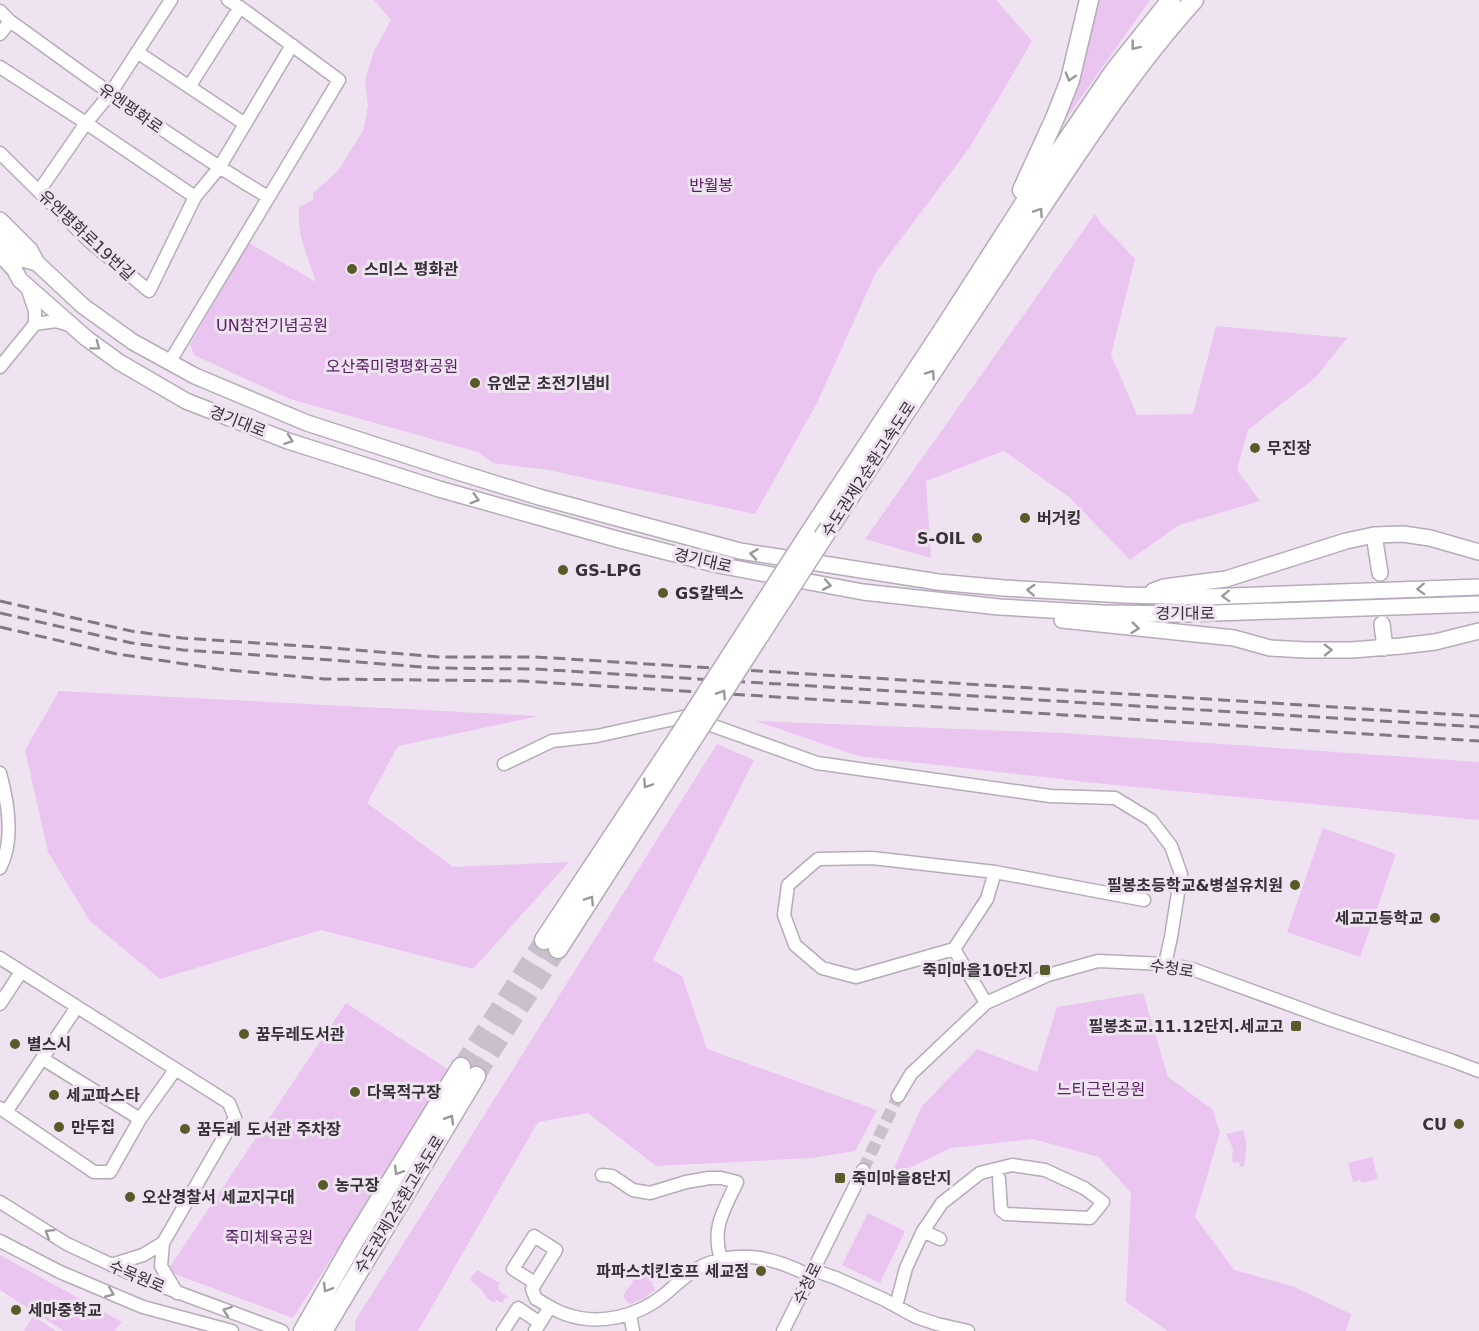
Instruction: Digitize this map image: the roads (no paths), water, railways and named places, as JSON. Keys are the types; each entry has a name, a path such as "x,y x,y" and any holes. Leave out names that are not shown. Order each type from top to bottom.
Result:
{"highway":[{"path":"913,375 941,324 1011,213 1042,147 1070,80 1089,0"},
{"name":"수도권제2순환고속도로","path":"685,740 807,537 1044,174 1115,70 1171,0"},
{"name":"수도권제2순환고속도로","path":"551,945 685,740 1110,106 1171,26 1194,0"},
{"name":"수도권제2순환고속도로","path":"303,1331 352,1245 469,1072 323,1331"}],"main road":[{"path":"0,220 30,250 37,264"},
{"name":"경기대로","path":"0,236 22,259 37,264 83,306 133,342 195,376 307,423 539,497 741,551 938,582 1142,596 1204,597 1479,587"},
{"name":"경기대로","path":"0,254 14,268 23,284 118,363 186,400 288,441 439,489 718,565 863,592 999,607 1102,613 1186,614 1479,604"},
{"path":"0,268 23,284"},
{"path":"1142,596 1164,587 1226,579 1346,541 1374,535 1403,534 1430,538 1479,552"},
{"path":"1374,535 1380,573"},
{"path":"1037,609 1060,620 1234,638 1270,648 1306,650 1385,648 1435,642 1479,632"},
{"path":"1382,624 1385,648"}],"street":[{"path":"39,191 86,123 110,94 171,0"},
{"path":"170,363 339,80 228,0"},
{"path":"189,87 240,7"},
{"name":"유엔평화로","path":"0,11 10,21 110,94 219,168 268,197"},
{"path":"0,34 10,21"},
{"name":"유엔평화로19번길","path":"0,153 89,241 149,291 195,197 219,168 292,45"},
{"path":"137,52 245,124"},
{"path":"0,67 195,197"},
{"path":"0,367 35,324 35,311 23,284"},
{"path":"35,324 56,321 70,325"},
{"path":"504,764 552,741 597,736 683,717 817,763 1050,796 1115,798 1150,820 1171,846 1181,874 1165,964"},
{"path":"0,773 10,822 5,859 0,867"},
{"path":"995,872 987,899 954,949 856,977 822,968 795,945 784,915 788,885 818,859 872,858 995,872 1144,900"},
{"path":"954,949 986,1003"},
{"path":"0,958 228,1103 236,1118 163,1243 161,1266 177,1293"},
{"name":"수청로","path":"898,1096 911,1074 986,1003 1048,975 1098,961 1165,964 1191,969 1479,1071"},
{"path":"0,1005 21,972"},
{"path":"76,1007 43,1059 3,1110 94,1172 110,1172 140,1119 175,1070"},
{"path":"43,1059 140,1119"},
{"path":"896,1306 906,1268 923,1231 942,1203 980,1173 1012,1165 1045,1170 1084,1188 1103,1202 1090,1218 1006,1214 1001,1210 999,1179"},
{"name":"수청로","path":"783,1331 863,1170"},
{"path":"602,1175 612,1176 633,1190 650,1193 709,1178 738,1182 718,1226 717,1244 721,1259"},
{"name":"수목원로","path":"0,1202 67,1244 141,1280 282,1331"},
{"path":"923,1231 940,1239"},
{"name":"수목원로","path":"0,1241 60,1272 142,1307 232,1331"},
{"path":"111,1265 143,1255 163,1243"},
{"path":"535,1283 532,1288 536,1299 564,1314 592,1319 620,1317 653,1303 688,1274 703,1265 740,1256 765,1258 811,1273 837,1278 943,1328 968,1331"},
{"path":"503,1331 518,1308 538,1327 550,1307"},
{"path":"630,1314 633,1331"}],"tunnel":[{"path":"461,1067 544,940"},
{"path":"476,1076 558,949"},
{"path":"863,1170 898,1096"}],"railway":[{"path":"0,601 131,631 182,638 439,657 536,657 1479,716"},
{"path":"0,613 132,643 183,650 435,668 535,669 1479,727"},
{"path":"0,627 117,654 219,669 324,679 523,681 1479,741"}],"place":[{"name":"스미스 평화관","path":"352,269"},
{"name":"유엔군 초전기념비","path":"475,383"},
{"name":"무진장","path":"1255,448"},
{"name":"버거킹","path":"1025,518"},
{"name":"S-OIL","path":"977,538"},
{"name":"GS-LPG","path":"563,570"},
{"name":"GS칼텍스","path":"663,593"},
{"name":"필봉초등학교&병설유치원","path":"1295,885"},
{"name":"세교고등학교","path":"1435,918"},
{"name":"죽미마을10단지","path":"1045,970"},
{"name":"필봉초교.11.12단지.세교고","path":"1296,1026"},
{"name":"꿈두레도서관","path":"244,1034"},
{"name":"별스시","path":"15,1044"},
{"name":"다목적구장","path":"355,1092"},
{"name":"세교파스타","path":"54,1095"},
{"name":"CU","path":"1459,1124"},
{"name":"만두집","path":"59,1127"},
{"name":"꿈두레 도서관 주차장","path":"185,1129"},
{"name":"죽미마을8단지","path":"840,1178"},
{"name":"농구장","path":"323,1185"},
{"name":"오산경찰서 세교지구대","path":"130,1197"},
{"name":"파파스치킨호프 세교점","path":"761,1271"},
{"name":"세마중학교","path":"16,1310"}],"park label":[{"name":"반월봉","path":"711,185"},
{"name":"UN참전기념공원","path":"272,325"},
{"name":"오산죽미령평화공원","path":"392,366"},
{"name":"느티근린공원","path":"1101,1089"},
{"name":"죽미체육공원","path":"269,1237"}]}
